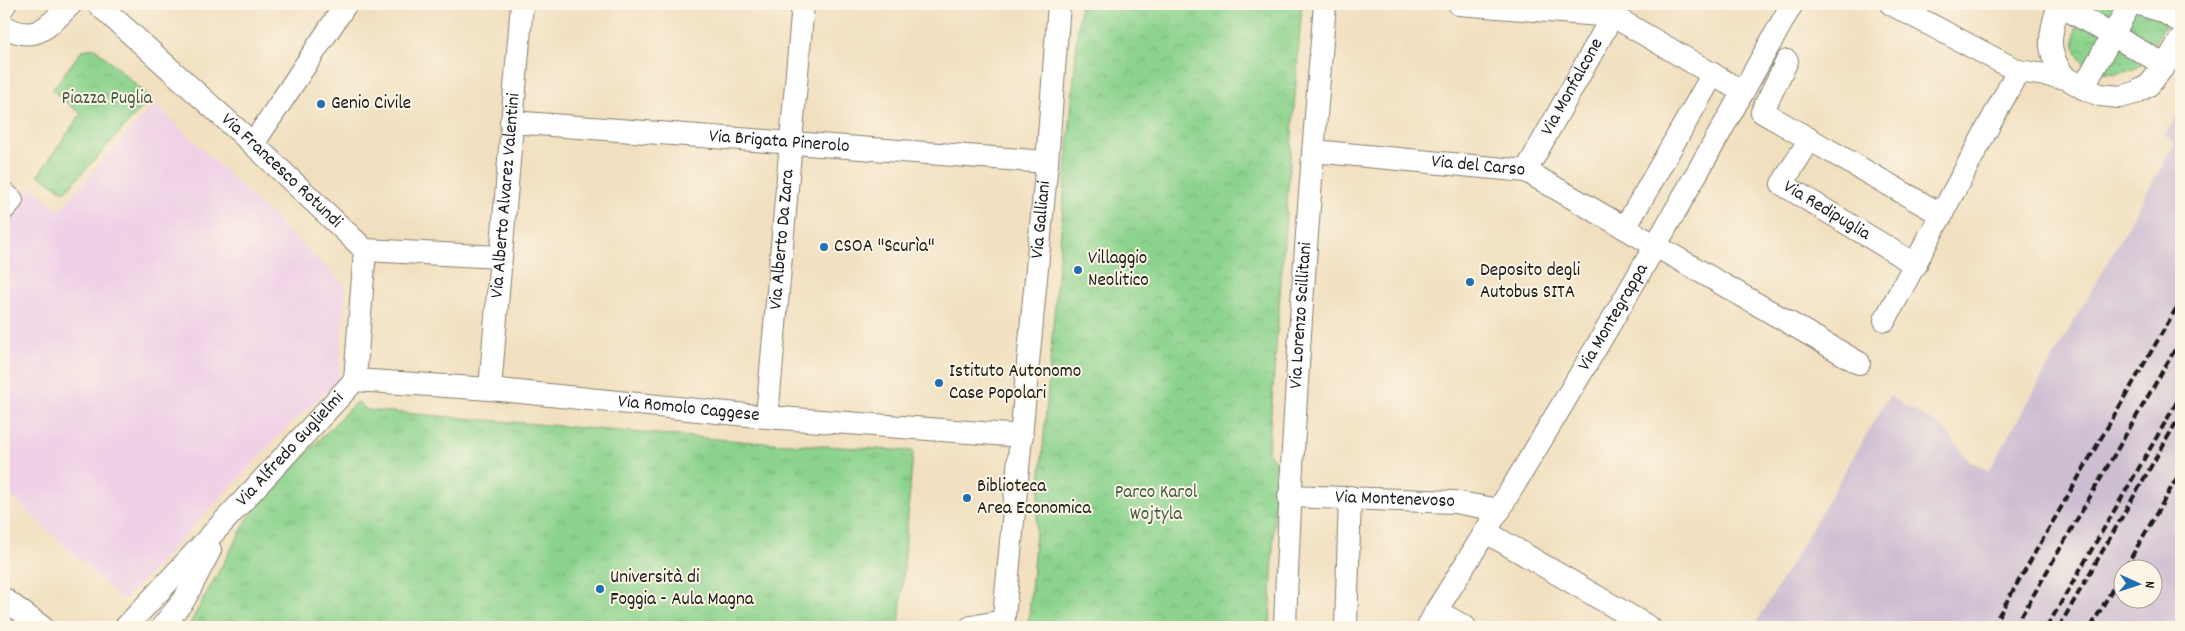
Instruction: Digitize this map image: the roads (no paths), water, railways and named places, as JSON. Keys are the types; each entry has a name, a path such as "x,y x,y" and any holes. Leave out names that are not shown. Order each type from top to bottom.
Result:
{"street":[{"path":"4,26 14,32 28,35 39,32 71,4"},
{"name":"Via Francesco Rotundi","path":"98,4 253,144 365,250"},
{"path":"253,144 346,4"},
{"name":"Via Alberto Alvarez Valentini","path":"490,389 522,4"},
{"name":"Via Alberto Da Zara","path":"767,416 803,4"},
{"name":"Via Galliani","path":"1004,624 1060,4"},
{"name":"Via Lorenzo Scillitani","path":"1285,627 1289,496 1312,150 1325,4"},
{"path":"1458,4 1616,10 1743,92"},
{"name":"Via Montegrappa","path":"1432,619 1500,510 1656,246 1792,4"},
{"path":"1891,4 2018,71 2074,83 2100,94 2110,96 2120,97 2136,94 2148,85 2165,65 2181,39"},
{"path":"2074,83 2054,64 2050,43 2059,4 2165,65"},
{"path":"2074,83 2112,35 2130,4"},
{"path":"2139,4 2164,7 2181,22"},
{"name":"Via Monfalcone","path":"1526,171 1616,10"},
{"path":"1787,61 1762,112 1942,215"},
{"path":"1885,320 2018,71"},
{"path":"1625,228 1713,74"},
{"name":"Via Brigata Pinerolo","path":"511,122 1047,162"},
{"name":"Via Redipuglia","path":"1810,140 1782,184 1916,265"},
{"name":"Via del Carso","path":"1312,150 1526,171 1859,363"},
{"path":"4,193 12,200 4,209"},
{"path":"355,380 365,250 500,257"},
{"name":"Via Romolo Caggese","path":"355,380 490,389 767,416 1022,436"},
{"name":"Via Alfredo Guglielmi","path":"126,627 355,380"},
{"name":"Via Montenevoso","path":"1289,496 1454,502 1500,510"},
{"path":"1346,627 1350,497"},
{"name":"Via Alfredo Guglielmi","path":"162,627 184,600 227,519"},
{"path":"1486,532 1649,627"},
{"path":"4,599 42,627"},
{"path":"1432,619 1465,627"},
{"path":"971,627 1004,624"}],"railway":[{"path":"1992,627 2181,300"},
{"path":"2015,627 2181,339"},
{"path":"2047,627 2181,395"},
{"path":"2059,627 2181,414"},
{"path":"2131,558 2181,471"},
{"path":"2091,627 2112,590"}],"place":[{"name":"Genio Civile","path":"321,104"},
{"name":"CSOA \"Scurìa\"","path":"824,247"},
{"name":"Villaggio Neolitico","path":"1078,270"},
{"name":"Deposito degli Autobus SITA","path":"1470,282"},
{"name":"Istituto Autonomo Case Popolari","path":"939,383"},
{"name":"Biblioteca Area Economica","path":"967,498"},
{"name":"Università di Foggia - Aula Magna","path":"600,589"}],"park label":[{"name":"Piazza Puglia","path":"107,99"},
{"name":"Parco Karol Wojtyla","path":"1156,504"}]}
